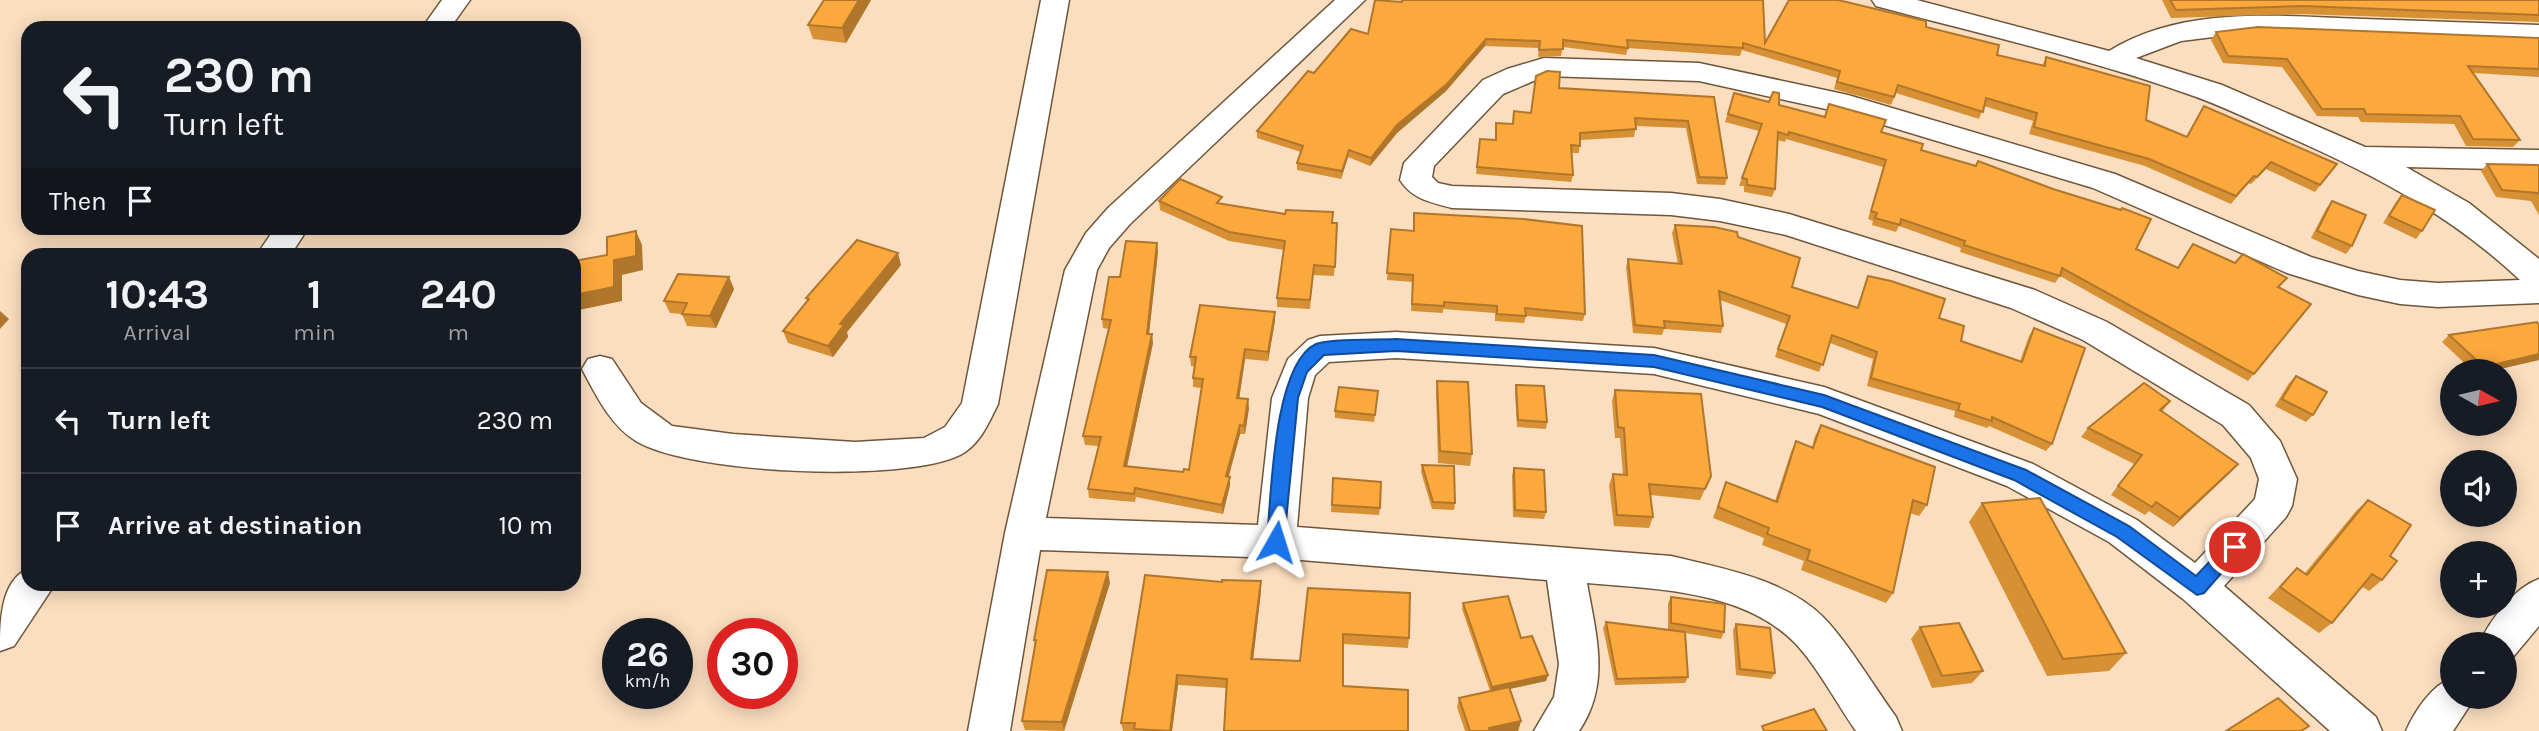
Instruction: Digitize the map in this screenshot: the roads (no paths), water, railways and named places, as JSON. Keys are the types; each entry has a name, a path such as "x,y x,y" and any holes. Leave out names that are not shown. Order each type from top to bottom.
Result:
{"street":[{"path":"441,21 456,0"},
{"path":"600,369 626,412 652,435 673,441 705,446 883,458 921,455 946,445 967,429 980,404 1055,0"},
{"path":"989,731 1024,534 1081,270 1097,241 1170,165 1351,0"},
{"path":"1886,0 2201,88 2358,155 2444,199 2486,230 2539,278"},
{"path":"2112,61 2135,44 2164,34 2207,27 2253,24 2539,34"},
{"path":"2197,587 2273,506 2278,479 2267,451 2236,415 2095,331 2023,299 1789,225 1720,210 1671,204 1452,198 1427,191 1416,180 1419,163 1493,87 1544,66 1699,72 1848,104 2104,181 2299,265 2358,284 2400,292 2438,295 2539,291"},
{"path":"2507,159 2539,140"},
{"path":"2358,155 2539,160"},
{"path":"1276,542 1290,398 1300,369 1320,349 1396,345 1654,361 1824,401 2020,475 2123,531 2197,587 2361,731"},
{"path":"1024,534 1276,542 1671,573 1727,587 1776,606 1809,631 1881,731"},
{"path":"1555,731 1574,703 1580,664 1564,565"},
{"path":"1,629 30,591"},
{"path":"2509,632 2539,596"},
{"path":"2427,731 2445,709"}]}
